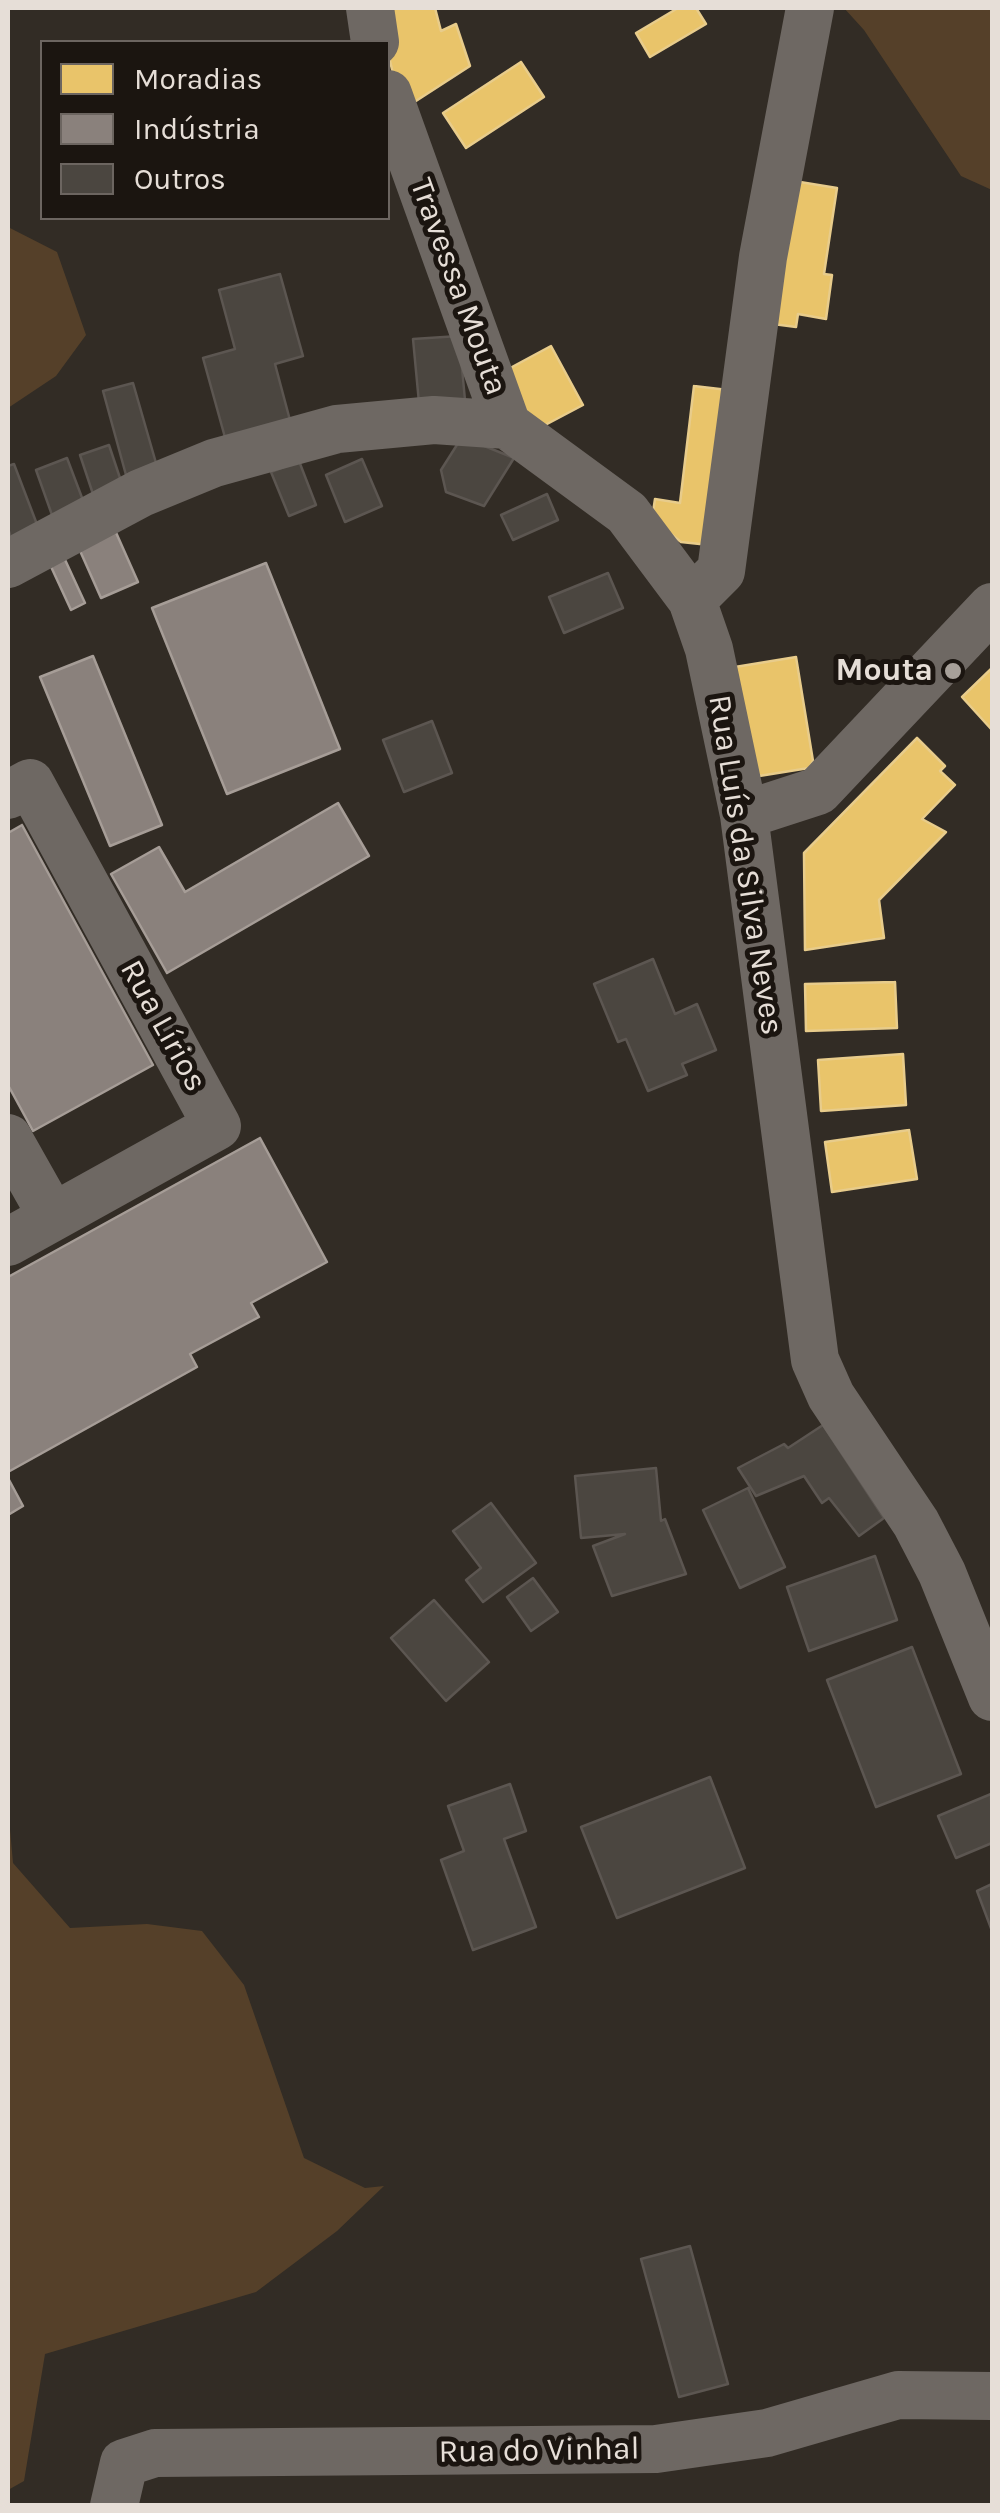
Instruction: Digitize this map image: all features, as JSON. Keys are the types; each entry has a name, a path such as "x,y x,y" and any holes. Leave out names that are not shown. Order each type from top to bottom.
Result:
{"street":[{"path":"370,8 375,40"},
{"path":"692,600 721,570 763,257 810,8"},
{"name":"Travessa Mouta","path":"390,100 507,425"},
{"path":"8,564 178,478 336,429 434,420 507,425"},
{"name":"Rua Luís da Silva Neves","path":"507,425 627,512 692,600 709,649 744,816 816,1360 831,1396 916,1523 942,1573 992,1697"},
{"path":"744,816 818,790 992,607"},
{"name":"Rua Lírios","path":"8,795 30,783 217,1126 52,1216"},
{"path":"8,1138 52,1216 8,1242"},
{"name":"Rua do Vinhal","path":"114,2506 124,2464 156,2453 656,2450 767,2433 898,2395 992,2396"}],"shaded area":[{"path":"844,8 992,8 992,190 961,176 864,30"},
{"path":"8,227 57,252 86,335 56,376 8,408"},
{"path":"8,1807 13,1863 70,1928 147,1924 202,1931 244,1985 304,2158 365,2188 384,2186 337,2231 256,2292 45,2354 24,2481 8,2490"}],"building: Moradias":[{"path":"377,8 435,8 441,31 456,24 470,66 402,110 390,61 390,40 385,40"},
{"path":"678,8 696,8 706,24 650,57 636,33"},
{"path":"521,62 544,97 466,148 443,113"},
{"path":"794,181 837,188 824,274 832,275 826,319 798,314 796,327 773,324"},
{"path":"551,346 583,405 530,433 499,374"},
{"path":"694,386 728,390 709,545 681,542 652,519 655,499 680,503"},
{"path":"796,657 813,761 809,768 753,777 735,667"},
{"path":"992,668 992,730 962,697"},
{"path":"917,738 945,766 940,771 955,785 922,819 946,832 879,900 884,938 805,950 804,853"},
{"path":"895,982 897,1028 806,1031 805,984"},
{"path":"903,1054 906,1105 821,1111 818,1060"},
{"path":"909,1130 917,1179 832,1192 825,1142"}],"building: Indústria":[{"path":"114,528 138,582 101,598 77,544"},
{"path":"61,551 85,603 71,610 47,558"},
{"path":"266,563 340,749 227,794 152,608"},
{"path":"93,656 162,825 110,846 40,677"},
{"path":"338,803 369,856 167,973 111,874 159,847 185,892"},
{"path":"22,825 153,1065 33,1131 8,1085 8,833"},
{"path":"260,1138 327,1262 251,1303 259,1317 190,1354 197,1367 8,1472 8,1277"},
{"path":"8,1478 23,1506 8,1515"}],"building: Outros":[{"path":"280,274 303,356 275,364 291,424 226,441 203,358 235,349 219,290"},
{"path":"459,336 465,400 419,403 413,339"},
{"path":"133,383 156,463 126,475 103,391"},
{"path":"462,437 514,458 484,506 446,492 441,470"},
{"path":"109,445 121,481 93,494 80,455"},
{"path":"67,458 84,503 52,515 36,470"},
{"path":"362,459 382,506 345,522 326,475"},
{"path":"299,461 316,505 289,516 271,472"},
{"path":"14,464 38,527 12,541 8,528 8,466"},
{"path":"547,494 558,520 513,540 501,515"},
{"path":"608,573 623,608 564,633 549,597"},
{"path":"432,721 452,773 404,792 383,740"},
{"path":"653,959 675,1014 697,1004 716,1050 682,1064 687,1075 648,1091 626,1039 618,1042 594,984"},
{"path":"823,1425 884,1518 859,1536 829,1498 822,1503 804,1476 756,1496 738,1468 784,1444 788,1448"},
{"path":"656,1468 661,1521 665,1519 686,1574 612,1596 593,1546 625,1534 581,1538 575,1476"},
{"path":"748,1488 785,1567 740,1588 703,1510"},
{"path":"491,1503 536,1563 483,1602 466,1580 481,1568 453,1531"},
{"path":"875,1556 897,1620 809,1651 787,1587"},
{"path":"533,1578 558,1612 531,1631 507,1597"},
{"path":"434,1600 489,1662 446,1701 391,1638"},
{"path":"912,1647 961,1774 876,1807 827,1680"},
{"path":"710,1777 745,1868 617,1918 581,1827"},
{"path":"510,1784 526,1831 504,1839 536,1927 473,1950 441,1860 464,1851 448,1806"},
{"path":"991,1794 992,1843 956,1858 938,1816"},
{"path":"992,1884 992,1931 977,1891"},
{"path":"690,2246 728,2384 679,2397 641,2259"}],"place":[{"name":"Mouta","path":"953,671"}]}
